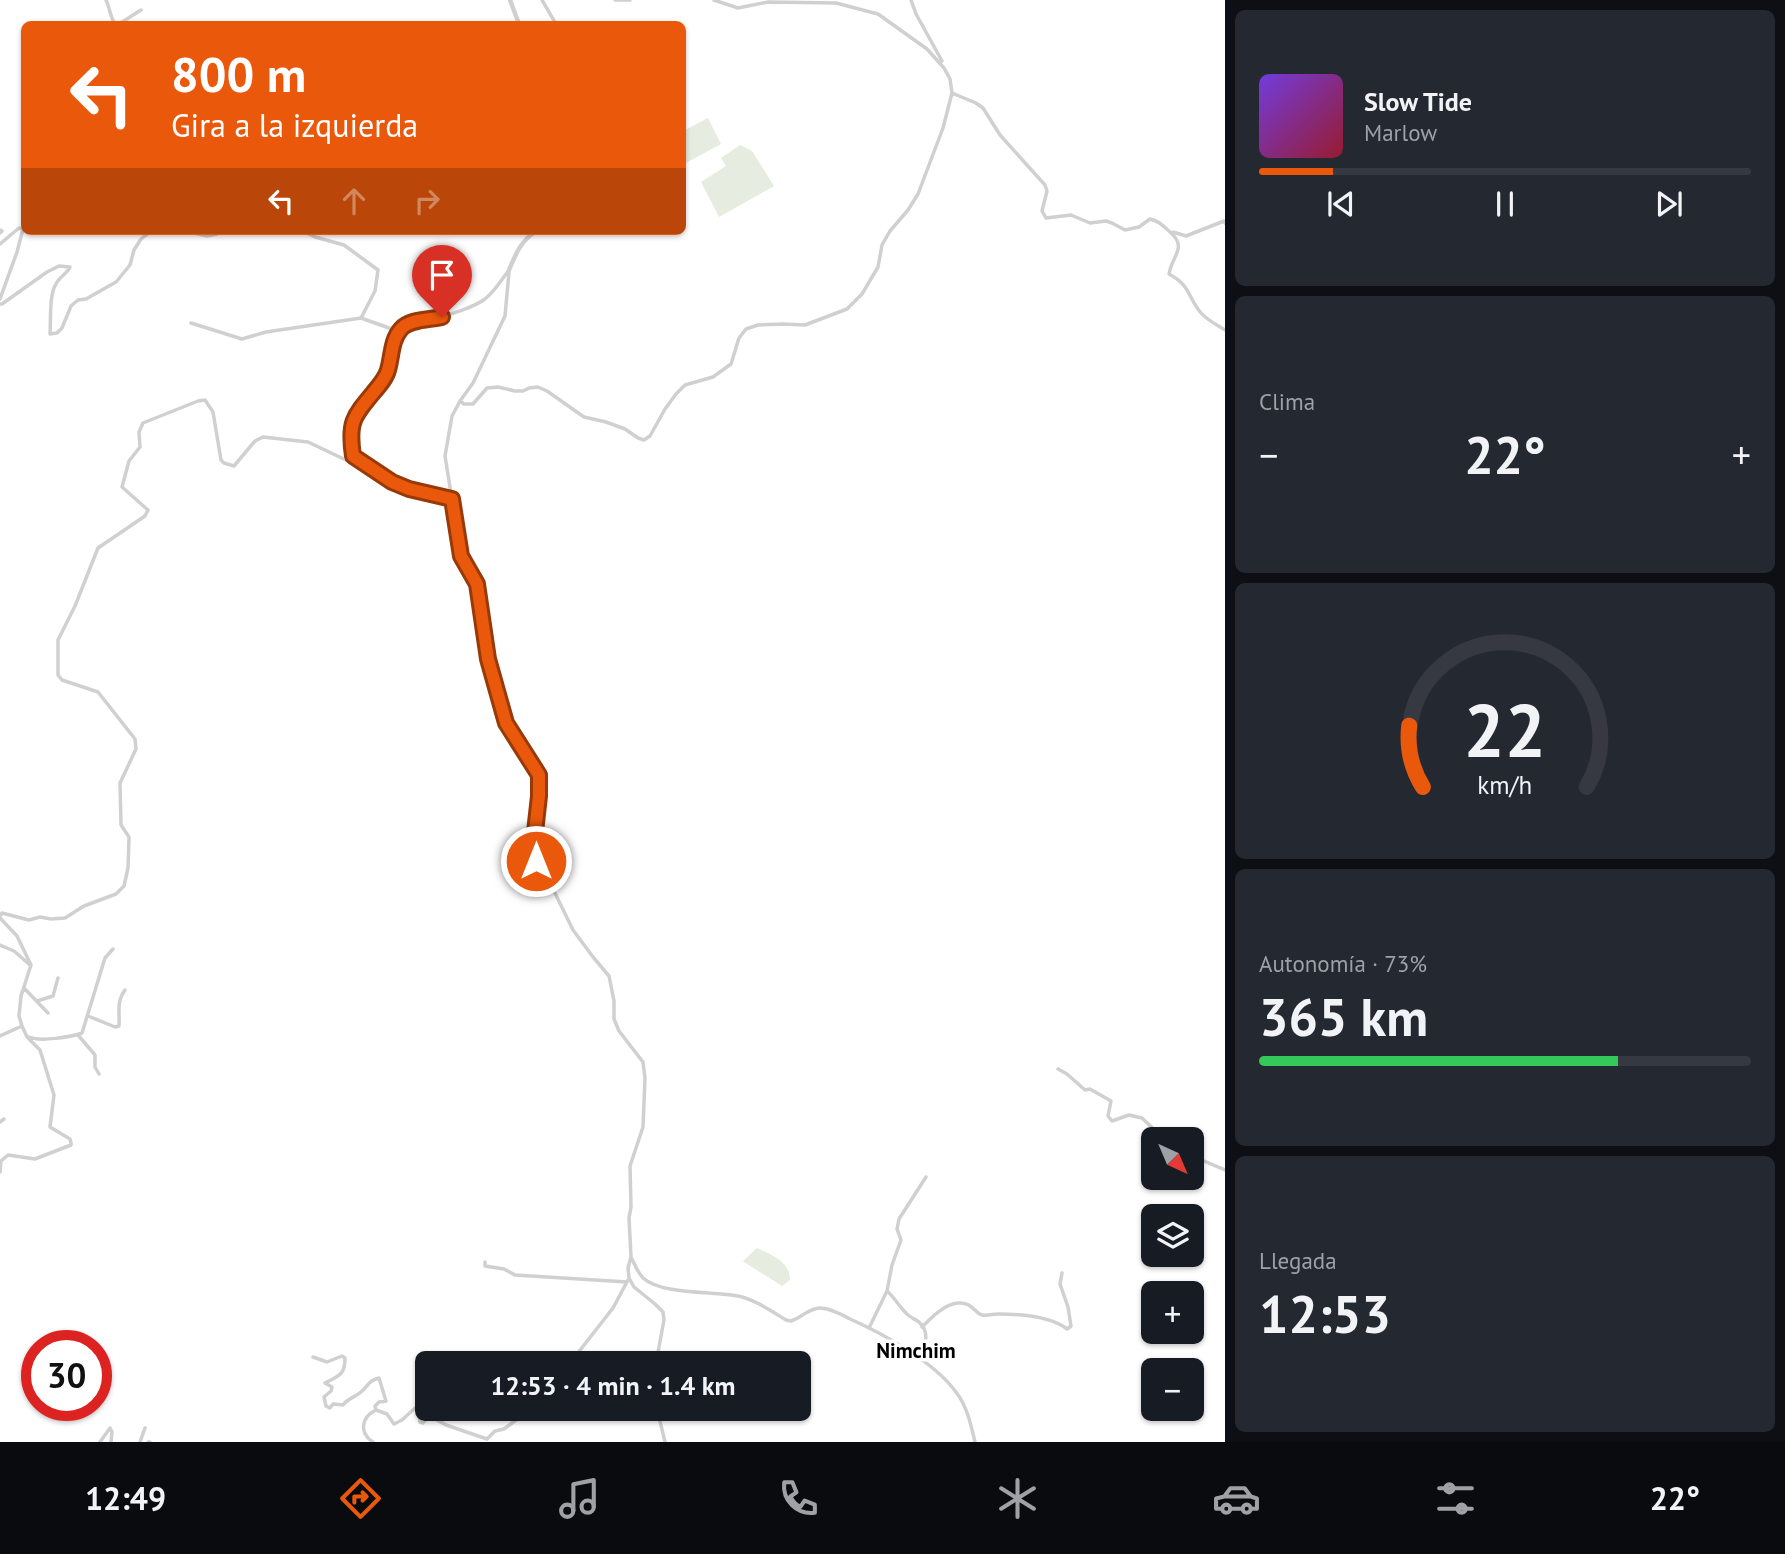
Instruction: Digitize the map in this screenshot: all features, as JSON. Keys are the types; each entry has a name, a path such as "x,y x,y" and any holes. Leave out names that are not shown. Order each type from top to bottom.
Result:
{"street":[{"path":"106,0 113,21"},
{"path":"510,0 518,21"},
{"path":"542,0 554,21"},
{"path":"615,0 630,0"},
{"path":"714,0 738,8 768,2 836,3 878,14 927,49 940,62 950,79"},
{"path":"460,401 473,404 487,388 523,391 538,387 548,391 584,417 625,429 644,440 650,436 676,394 685,385 713,377 731,364 739,338 746,329 770,325 805,325 846,309 862,294 878,267 882,245 918,194 953,93 937,50 911,0"},
{"path":"124,21 141,10"},
{"path":"953,93 983,108 1000,135 1045,185 1047,191 1042,211 1046,218 1070,215 1090,223 1112,222 1125,230 1139,228 1147,220 1154,219 1176,237 1179,249 1169,274 1181,280 1201,313 1225,330"},
{"path":"1167,230 1186,236 1224,221 1225,223"},
{"path":"0,244 21,228"},
{"path":"21,235 0,302 2,304 59,266 70,267 56,283 52,298 50,334 57,333 62,328 71,306 78,300 86,299 116,282 130,265 134,250 146,235"},
{"path":"311,235 344,245 378,270 375,291 361,318"},
{"path":"0,1172 1,1161 8,1155 34,1159 71,1143 70,1139 50,1127 54,1095 40,1050 27,1037 19,1016 31,965 17,936 0,917 2,913 29,920 65,918 84,906 116,894 124,886 128,868 129,837 121,825 120,783 136,749 135,739 98,692 62,680 58,675 58,639 75,606 98,548 145,516 148,510 122,487 129,461 140,447 139,432 143,424 205,400 213,412 221,460 224,463 234,466 255,441 263,437 308,442 348,461 353,456 354,420 385,376 400,330 411,323 442,317 477,304 492,293 509,270 521,243 531,235"},
{"path":"509,270 505,316 473,383 452,416 446,456 461,556 477,584 488,659 506,723 539,775 531,860 536,861 546,853 549,855 551,885 573,930 609,976 614,1019 619,1031 643,1062 645,1078 643,1127 630,1166 631,1257 628,1280 613,1308 579,1351"},
{"path":"191,323 242,339 266,332 361,318 400,330"},
{"path":"353,456 392,482 409,489 452,499"},
{"path":"0,945 14,951 31,965"},
{"path":"27,1037 36,1040 82,1033 105,958 113,948"},
{"path":"37,1001 53,996 58,978"},
{"path":"24,988 48,1013"},
{"path":"88,1016 118,1027 118,1007 125,990"},
{"path":"0,1036 22,1026"},
{"path":"78,1035 96,1055 94,1067 99,1074"},
{"path":"1058,1069 1068,1074 1085,1090 1090,1089 1111,1101 1108,1116 1112,1121 1129,1115 1142,1118 1151,1127"},
{"path":"1204,1161 1225,1170"},
{"path":"869,1328 887,1291 901,1240 897,1224 926,1177"},
{"path":"631,1257 643,1278 657,1285 753,1300 791,1321 817,1308 825,1308 869,1328 918,1358 956,1392 967,1411 975,1442"},
{"path":"485,1262 485,1266 504,1269 515,1275 628,1280 663,1312 658,1351"},
{"path":"922,1327 949,1305 959,1303 968,1304 981,1315 1011,1314 1030,1317 1061,1324 1067,1329 1071,1326 1060,1284 1062,1273"},
{"path":"887,1291 906,1313 918,1322 926,1335 926,1343 918,1358"},
{"path":"313,1357 327,1362 342,1356 345,1358 342,1374 325,1383 332,1387 324,1398 326,1406 330,1408 333,1404 343,1405 348,1398 379,1378 386,1401 379,1402 375,1406 376,1410"},
{"path":"373,1442 362,1427 370,1413 376,1410 387,1414 394,1424 415,1408"},
{"path":"439,1421 487,1440 495,1431 504,1429 515,1421"},
{"path":"660,1421 666,1442"},
{"path":"100,1442 110,1428 111,1442"},
{"path":"140,1442 145,1428"},
{"path":"474,1442 478,1437"}],"shaded area":[{"path":"708,118 721,144 686,163 686,129"},
{"path":"740,145 752,151 774,186 719,217 701,182 726,166 721,158"},
{"path":"757,1248 784,1264 790,1280 782,1286 743,1261"}],"district":[{"name":"Nimchim","path":"916,1350"}],"route":[{"path":"442,317 416,321 400,330 385,376 357,412 354,420 351,441 353,456 392,482 409,489 452,499 461,556 477,584 488,659 506,723 539,775 535,832 530,854 531,860 536,861"}]}
